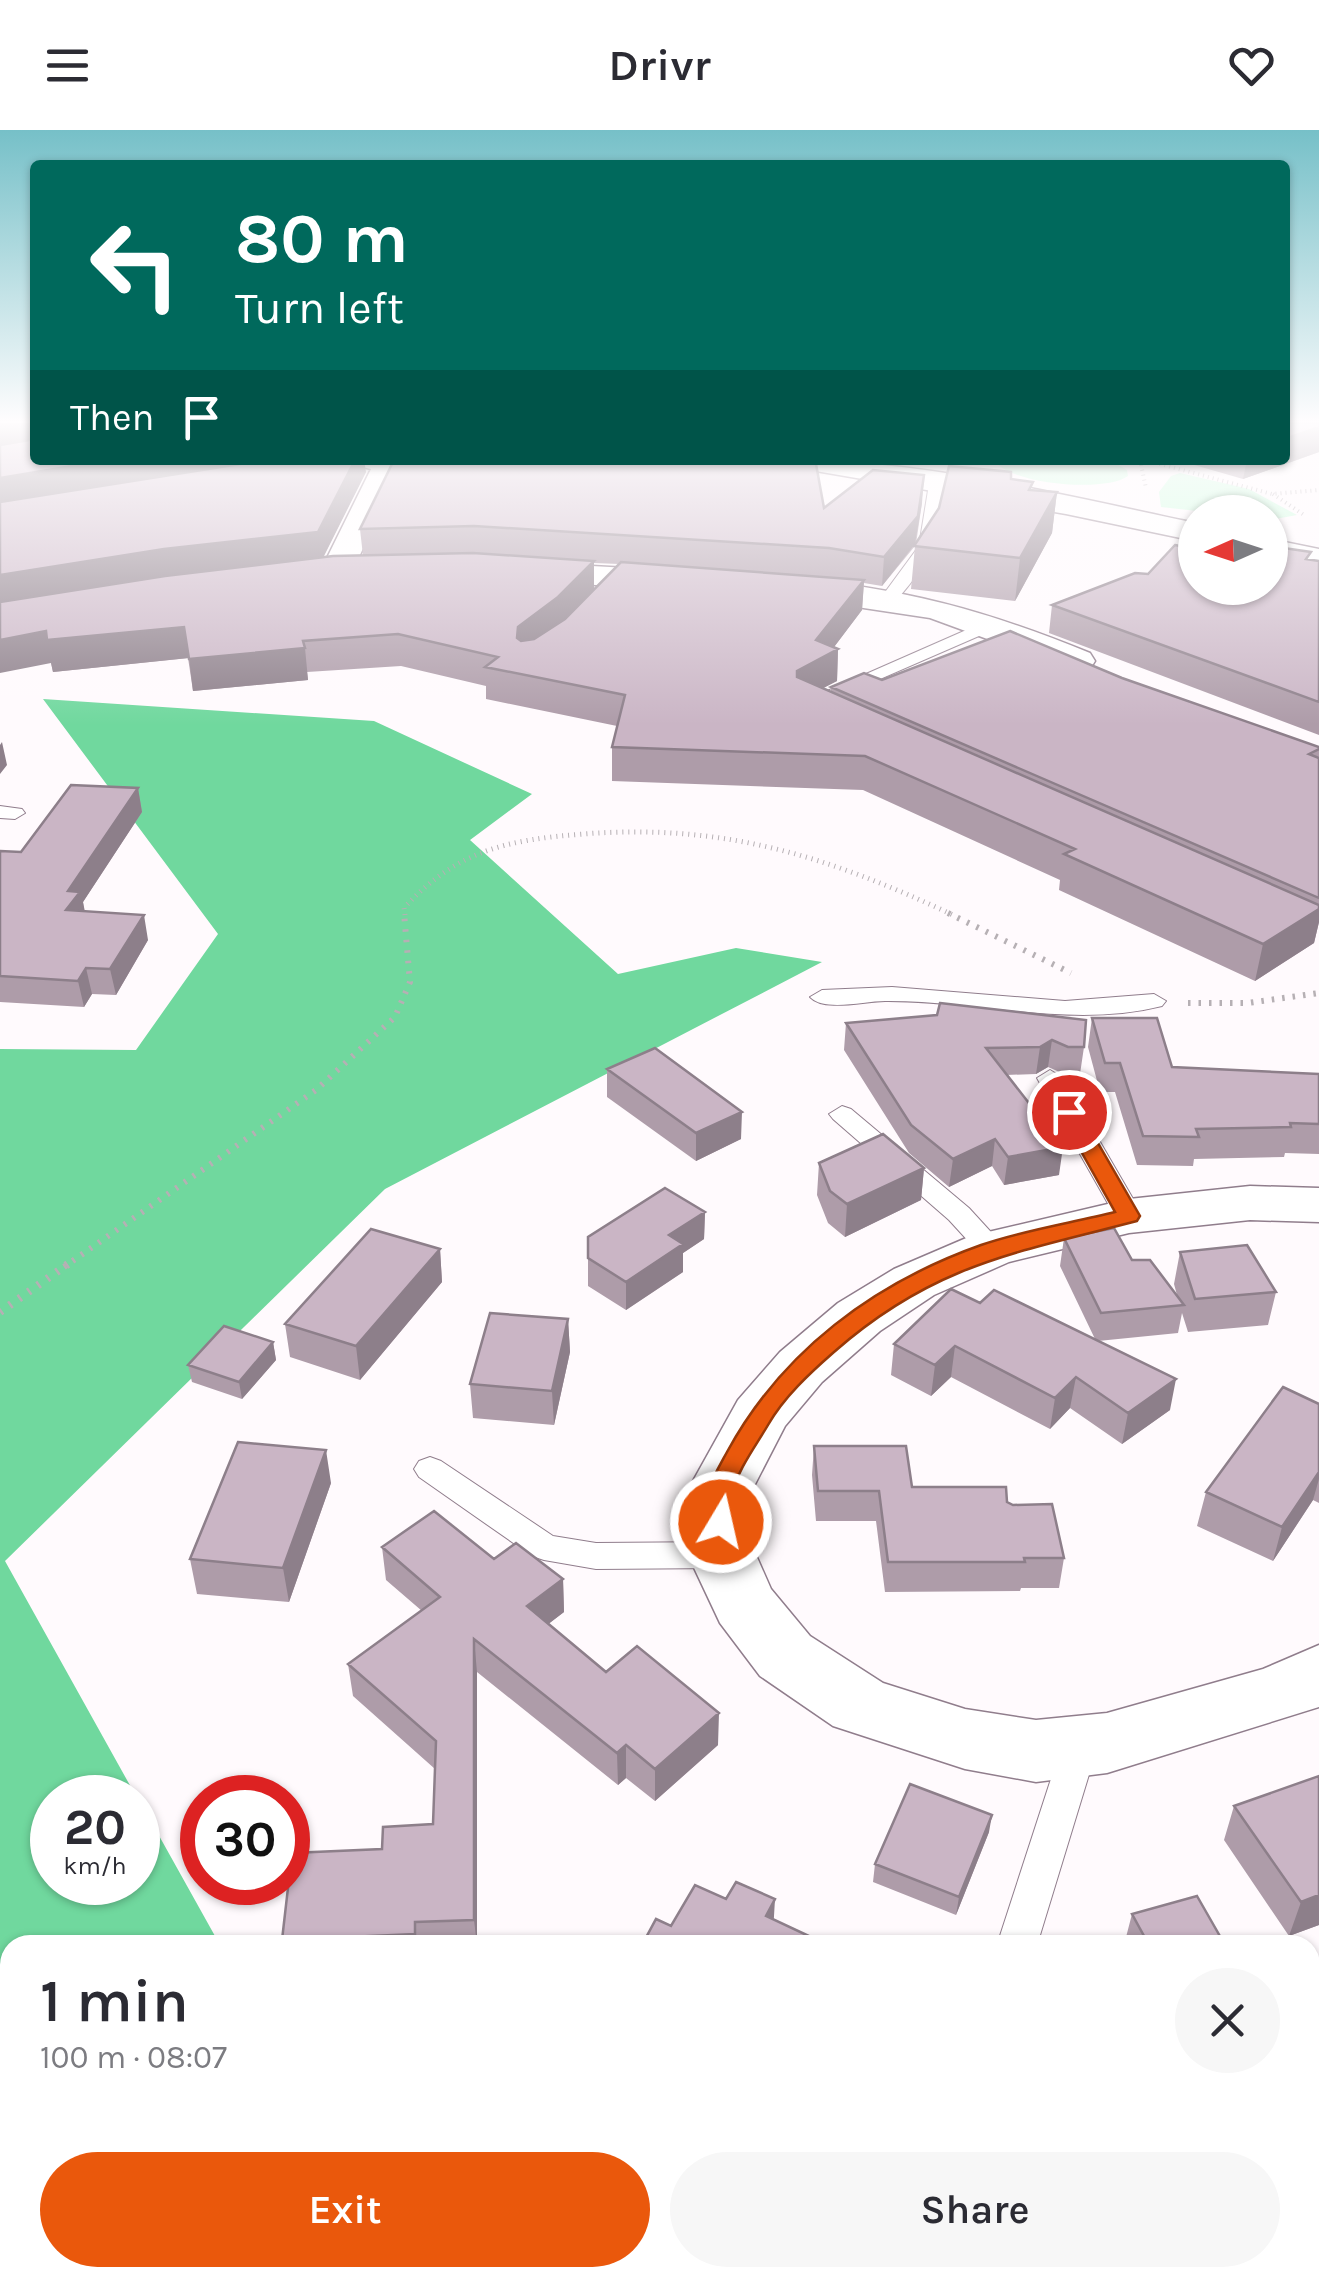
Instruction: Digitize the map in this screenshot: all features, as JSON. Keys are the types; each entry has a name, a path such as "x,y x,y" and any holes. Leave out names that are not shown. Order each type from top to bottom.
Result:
{"street":[{"path":"350,524 319,573 376,571"},
{"path":"1152,524 1178,529"},
{"path":"1288,552 1319,559"},
{"path":"493,570 615,584 712,583"},
{"path":"750,586 888,599 989,625 1116,677"},
{"path":"1319,1204 1250,1203 1128,1216 991,1249 914,1282 859,1316 801,1367 760,1416 720,1490 722,1555 744,1604 785,1656 858,1705 965,1738 1036,1750 1107,1742 1283,1692 1319,1674"}],"lane":[{"path":"888,599 921,564 932,544 933,524"},
{"path":"822,698 989,625"},
{"path":"822,997 912,994 1030,1005 1113,1007 1154,1001"},
{"path":"1050,1078 1128,1216"},
{"path":"842,1114 959,1214 991,1249"},
{"path":"430,1469 544,1547 596,1556 722,1555"},
{"path":"1020,1935 1080,1746"}],"path":[{"path":"0,1312 316,1090 395,1018 410,982 404,908 444,866 492,846 550,836 631,830 690,831 758,842 812,855 877,880 1084,979 1154,1001 1248,1004 1319,993"}],"green space":[{"path":"43,699 374,721 532,794 470,840 618,974 736,948 822,962 385,1189 5,1561 124,1775 30,1775 30,1905 160,1905 160,1837 180,1873 180,1905 198,1905 214,1935 0,1935 0,1049 136,1050 218,934"}],"building":[{"path":"0,524 322,524 318,532 164,549 0,575"},
{"path":"363,524 912,524 884,557 829,548 474,526 360,529"},
{"path":"929,524 1039,524 1020,558 914,546"},
{"path":"1178,546 1178,605 1288,605 1288,549 1311,552 1306,559 1319,561 1319,702 1052,605 1135,573 1148,574"},
{"path":"473,553 594,561 558,597 518,627 517,638 521,641 534,639 565,619 621,562 864,580 816,640 838,649 797,671 797,677 1319,905 1319,909 1263,944 1064,854 1075,849 865,756 612,747 625,695 485,667 498,657 398,634 303,641 305,648 189,659 184,627 47,640 46,631 0,640 0,602 165,576 333,556"},
{"path":"1010,631 1122,678 1319,747 1309,754 1319,758 1319,898 831,687 864,673 882,680"},
{"path":"71,785 138,788 68,891 80,892 66,910 144,915 110,969 86,968 78,981 0,976 0,851 21,852"},
{"path":"940,1003 1086,1020 1084,1047 1068,1047 1052,1040 1040,1047 986,1048 1063,1147 1008,1157 995,1139 953,1159 911,1125 846,1023 937,1015"},
{"path":"1092,1018 1157,1018 1172,1067 1319,1074 1319,1124 1196,1129 1199,1137 1143,1136 1120,1063 1105,1063"},
{"path":"655,1048 742,1112 696,1133 607,1069"},
{"path":"883,1134 924,1168 847,1204 830,1191 819,1163"},
{"path":"665,1188 705,1212 669,1235 683,1244 626,1282 588,1258 588,1237"},
{"path":"1114,1228 1132,1260 1150,1260 1184,1305 1101,1313 1064,1238"},
{"path":"371,1229 440,1249 356,1346 285,1324"},
{"path":"1247,1245 1276,1292 1195,1299 1180,1252"},
{"path":"951,1289 980,1303 994,1290 1176,1379 1128,1413 1076,1377 1055,1398 955,1346 935,1365 894,1344"},
{"path":"490,1313 568,1319 552,1391 470,1384"},
{"path":"224,1326 273,1342 239,1382 188,1365"},
{"path":"1283,1387 1319,1404 1319,1472 1282,1527 1206,1492"},
{"path":"238,1442 326,1450 283,1568 190,1559"},
{"path":"814,1446 906,1446 912,1487 1006,1487 1007,1502 1013,1505 1052,1504 1064,1558 1024,1558 1025,1562 888,1562 879,1491 818,1491"},
{"path":"434,1511 494,1559 516,1543 563,1579 527,1606 606,1672 637,1646 719,1713 655,1769 626,1745 617,1753 474,1639 474,1920 415,1922 415,1934 283,1935 286,1905 310,1905 310,1852 382,1849 383,1827 433,1824 436,1741 348,1664 440,1597 382,1547"},
{"path":"1319,1776 1319,1895 1301,1902 1234,1806"},
{"path":"910,1784 992,1815 959,1897 875,1864"},
{"path":"736,1882 775,1899 766,1916 807,1935 647,1935 656,1919 671,1926 695,1885 726,1899"},
{"path":"1197,1896 1219,1935 1144,1935 1132,1914"}],"route":[{"path":"721,1522 720,1490 760,1416 801,1367 859,1316 914,1282 991,1249 1128,1216 1069,1112"}]}
